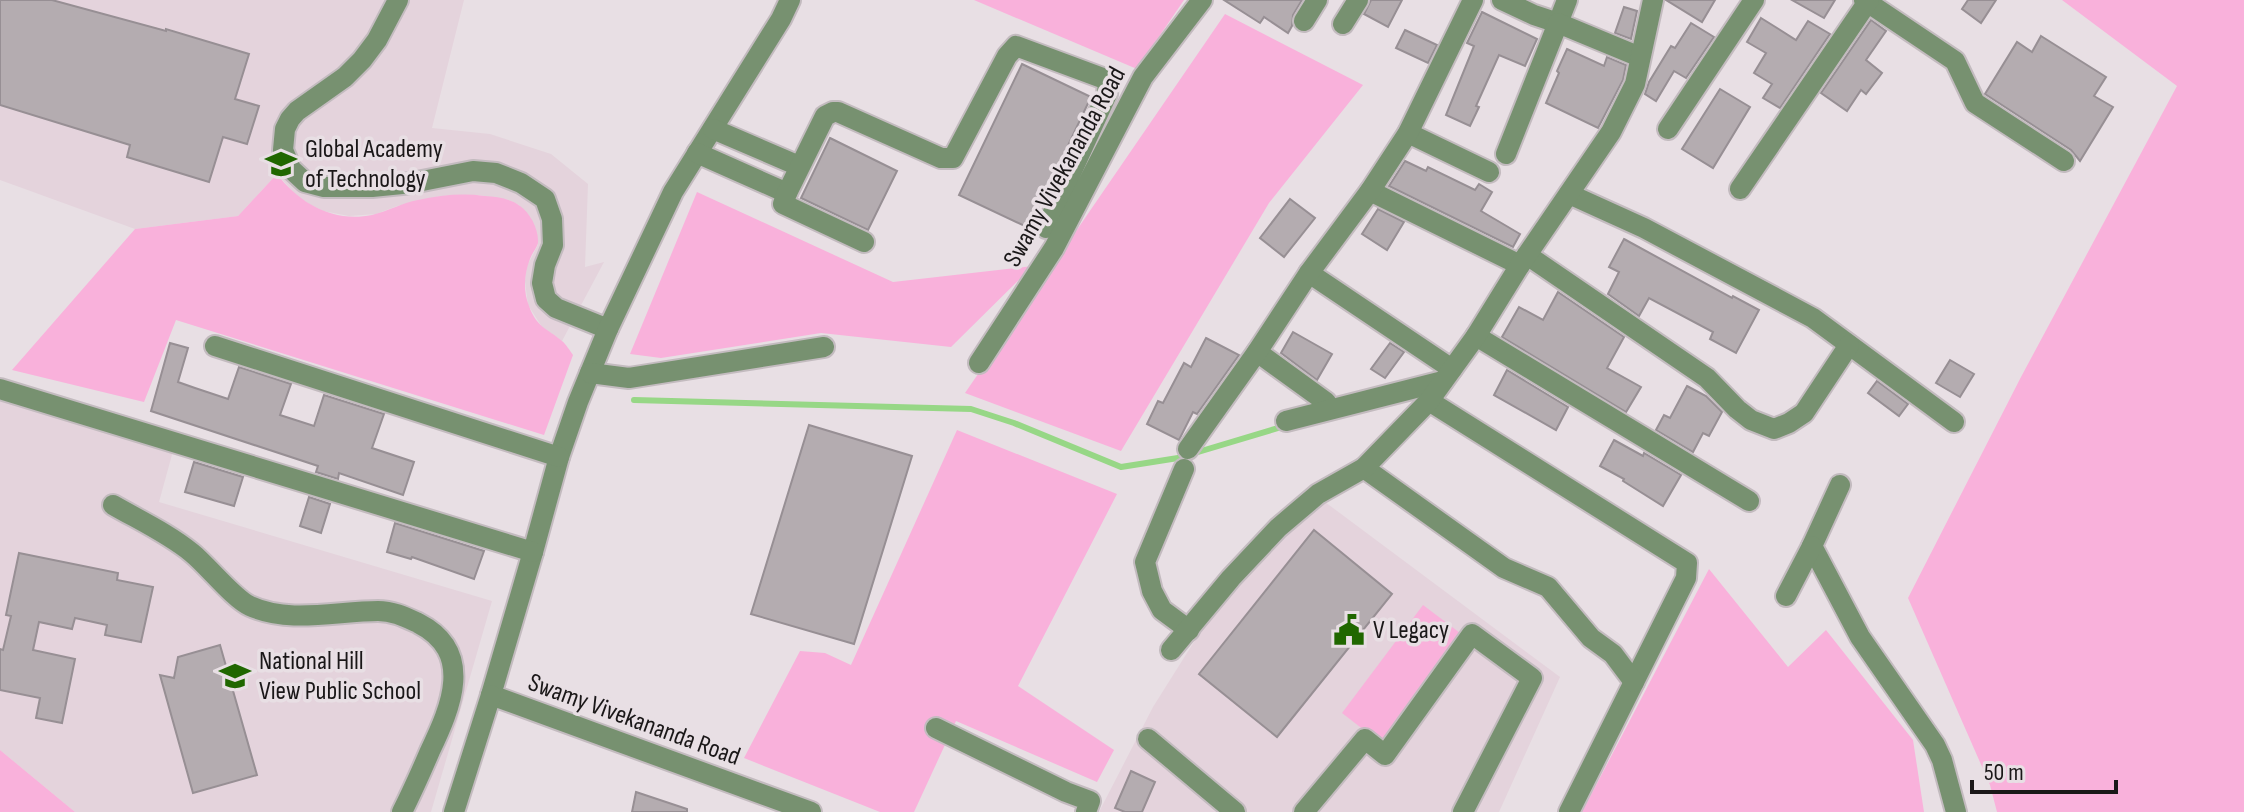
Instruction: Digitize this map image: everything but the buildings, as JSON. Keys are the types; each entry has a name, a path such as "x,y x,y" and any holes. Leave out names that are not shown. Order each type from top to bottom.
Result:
{"street":[{"path":"398,0 377,40 362,60 290,119 283,139 283,150 291,169 305,182 324,187 412,183 473,171 496,173 521,183 545,199 552,219 553,245 542,283 546,299 556,308 608,329"},
{"name":"Swamy Vivekananda Road","path":"790,0 673,192 608,329 559,457 491,695 811,812"},
{"name":"Swamy Vivekananda Road","path":"979,363 1054,248 1143,77 1202,0"},
{"path":"1304,21 1317,0"},
{"path":"1343,24 1358,0"},
{"path":"1188,449 1408,133 1473,0"},
{"path":"1502,0 1640,57"},
{"path":"1506,154 1567,0"},
{"path":"1171,650 1278,528 1318,494 1364,468 1429,401 1476,336 1523,260 1611,132 1635,84 1653,0"},
{"path":"1668,129 1754,0"},
{"path":"1740,189 1867,1 1955,61 1975,103 2064,161"},
{"path":"864,242 783,204 825,116 838,112 941,158 953,158 1007,56 1016,46 1108,82 1107,94 1046,228"},
{"path":"713,129 799,166"},
{"path":"1408,133 1489,172"},
{"path":"697,153 787,193"},
{"path":"1370,191 1523,260 1707,378 1751,420 1774,429 1804,413 1849,345"},
{"path":"1569,194 1644,228 1813,318 1954,422"},
{"path":"1309,273 1448,375"},
{"path":"1476,336 1749,501"},
{"path":"215,346 559,457"},
{"path":"590,373 629,378 824,347"},
{"path":"1257,352 1326,402"},
{"path":"1286,421 1448,375"},
{"path":"0,389 533,552"},
{"path":"1429,401 1687,563 1686,578 1569,812"},
{"path":"1364,468 1504,568 1548,587 1591,638 1613,654 1634,682"},
{"path":"1184,469 1145,562 1152,591 1162,610 1189,630"},
{"path":"1786,596 1840,485"},
{"path":"113,505 191,552 249,606 286,614 396,613 429,629 441,639 450,653 454,686 437,737 402,812"},
{"path":"1812,546 1860,637 1935,745 1956,812"},
{"path":"1304,812 1365,739 1385,755 1472,634 1532,678 1463,812"},
{"path":"454,812 491,695"},
{"path":"936,728 1090,801 1086,812"},
{"path":"1148,739 1235,812"}],"shaded area":[{"name":"Global Academy of Technology","path":"0,0 464,0 432,128 490,134 551,154 588,184 585,267 604,262 562,341 542,327 528,305 526,268 538,245 519,205 509,200 479,195 441,196 376,214 349,216 323,211 311,205 298,197 277,174 238,216 135,229 0,180"},
{"path":"974,0 1184,0 1137,69"},
{"path":"2062,0 2244,0 2244,812 1997,812 1990,785 1908,598 2021,377 2177,86"},
{"path":"1225,14 1363,85 1269,203 1121,451 965,393"},
{"path":"277,174 306,202 344,216 372,215 412,201 460,195 503,198 524,209 533,222 538,238 525,277 529,306 539,323 563,342 573,355 544,435 176,320 144,402 12,370 135,229 238,216"},
{"path":"697,192 893,282 1033,266 951,347 821,333 661,358 630,354"},
{"name":"National Hill View Public School","path":"0,395 173,451 159,502 492,601 431,812 75,812 0,750"},
{"path":"957,430 1117,494 1018,686 1114,750 1097,782 956,721 914,812 880,812 744,758 800,651 825,653 851,665"},
{"name":"V Legacy","path":"1321,499 1560,677 1499,812 1099,812 1153,707 1231,583"},
{"path":"1709,569 1788,667 1826,630 1913,740 1924,812 1582,812"},
{"path":"1423,605 1464,636 1382,744 1342,713"},
{"path":"0,750 75,812 0,812"}],"waterway":[{"path":"634,400 971,409 1014,423 1121,467 1178,458 1285,426"}],"place":[{"name":"Global Academy of Technology","path":"281,164"},
{"name":"V Legacy","path":"1349,630"},
{"name":"National Hill View Public School","path":"235,676"}]}
